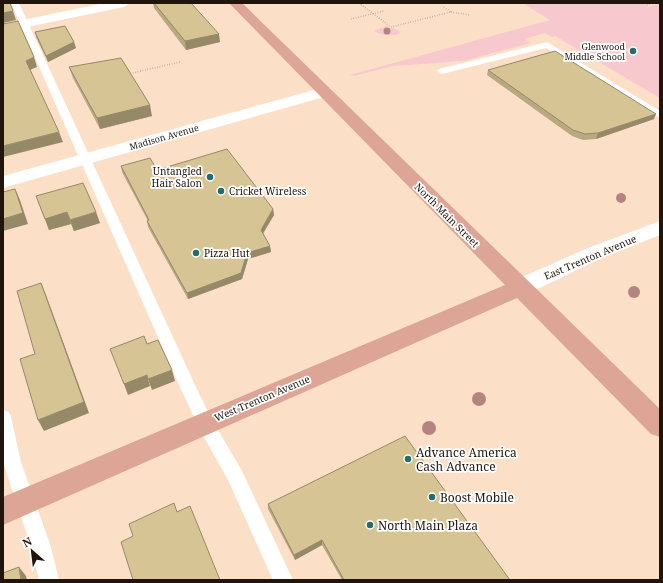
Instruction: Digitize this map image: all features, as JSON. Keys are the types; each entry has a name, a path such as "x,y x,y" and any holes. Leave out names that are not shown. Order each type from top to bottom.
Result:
{"main road":[{"name":"North Main Street","path":"235,3 660,426"},
{"name":"West Trenton Avenue","path":"3,511 521,287"}],"street":[{"path":"3,28 124,3"},
{"name":"Madison Avenue","path":"3,182 325,92"},
{"name":"East Trenton Avenue","path":"521,287 595,253 660,228"}],"lane":[{"path":"15,3 84,159 93,173 131,263 205,423 236,477 283,580"},
{"path":"442,71 547,45 660,115"},
{"path":"3,417 12,462 41,547 49,580"}],"path":[{"path":"359,3 391,27 451,12 470,15"},
{"path":"647,5 654,3"},
{"path":"442,6 451,12"},
{"path":"351,19 384,11"},
{"path":"127,74 180,62"}],"shaded area":[{"path":"522,3 650,3 646,4 648,7 660,3 660,98 555,36 552,37 545,33 525,39 531,43 463,61 393,66 354,76 350,75 550,20"},
{"path":"386,26 389,28 394,28 400,32 399,34 386,35 374,31"}],"building":[{"path":"3,3 10,3 13,11 3,13"},
{"path":"154,3 191,3 219,34 185,41"},
{"path":"18,21 34,57 26,61 59,132 3,146 3,24"},
{"path":"65,26 74,42 46,56 35,32"},
{"path":"555,51 656,114 598,133 585,134 573,130 488,70"},
{"path":"121,58 150,105 97,118 69,67"},
{"path":"227,149 273,209 261,230 270,246 247,253 241,273 187,293 147,221 149,220 121,166 150,158 157,170"},
{"path":"83,183 96,212 70,220 67,212 45,219 36,196"},
{"path":"15,189 23,213 3,219 3,192"},
{"path":"41,283 84,402 38,420 20,359 35,354 17,291"},
{"path":"144,336 147,344 158,340 172,370 148,379 147,375 124,384 110,349"},
{"name":"North Main Plaza","path":"405,436 510,580 344,580 322,540 294,555 268,504"},
{"path":"174,503 177,512 190,506 220,580 133,580 121,542 133,536 129,524"},
{"path":"19,567 21,580 3,580 3,573"}],"place":[{"name":"Glenwood Middle School","path":"633,51"},
{"name":"Untangled Hair Salon","path":"210,177"},
{"name":"Cricket Wireless","path":"221,191"},
{"name":"Pizza Hut","path":"196,253"},
{"name":"Advance America Cash Advance","path":"408,459"},
{"name":"Boost Mobile","path":"432,497"},
{"name":"North Main Plaza","path":"370,525"}]}
